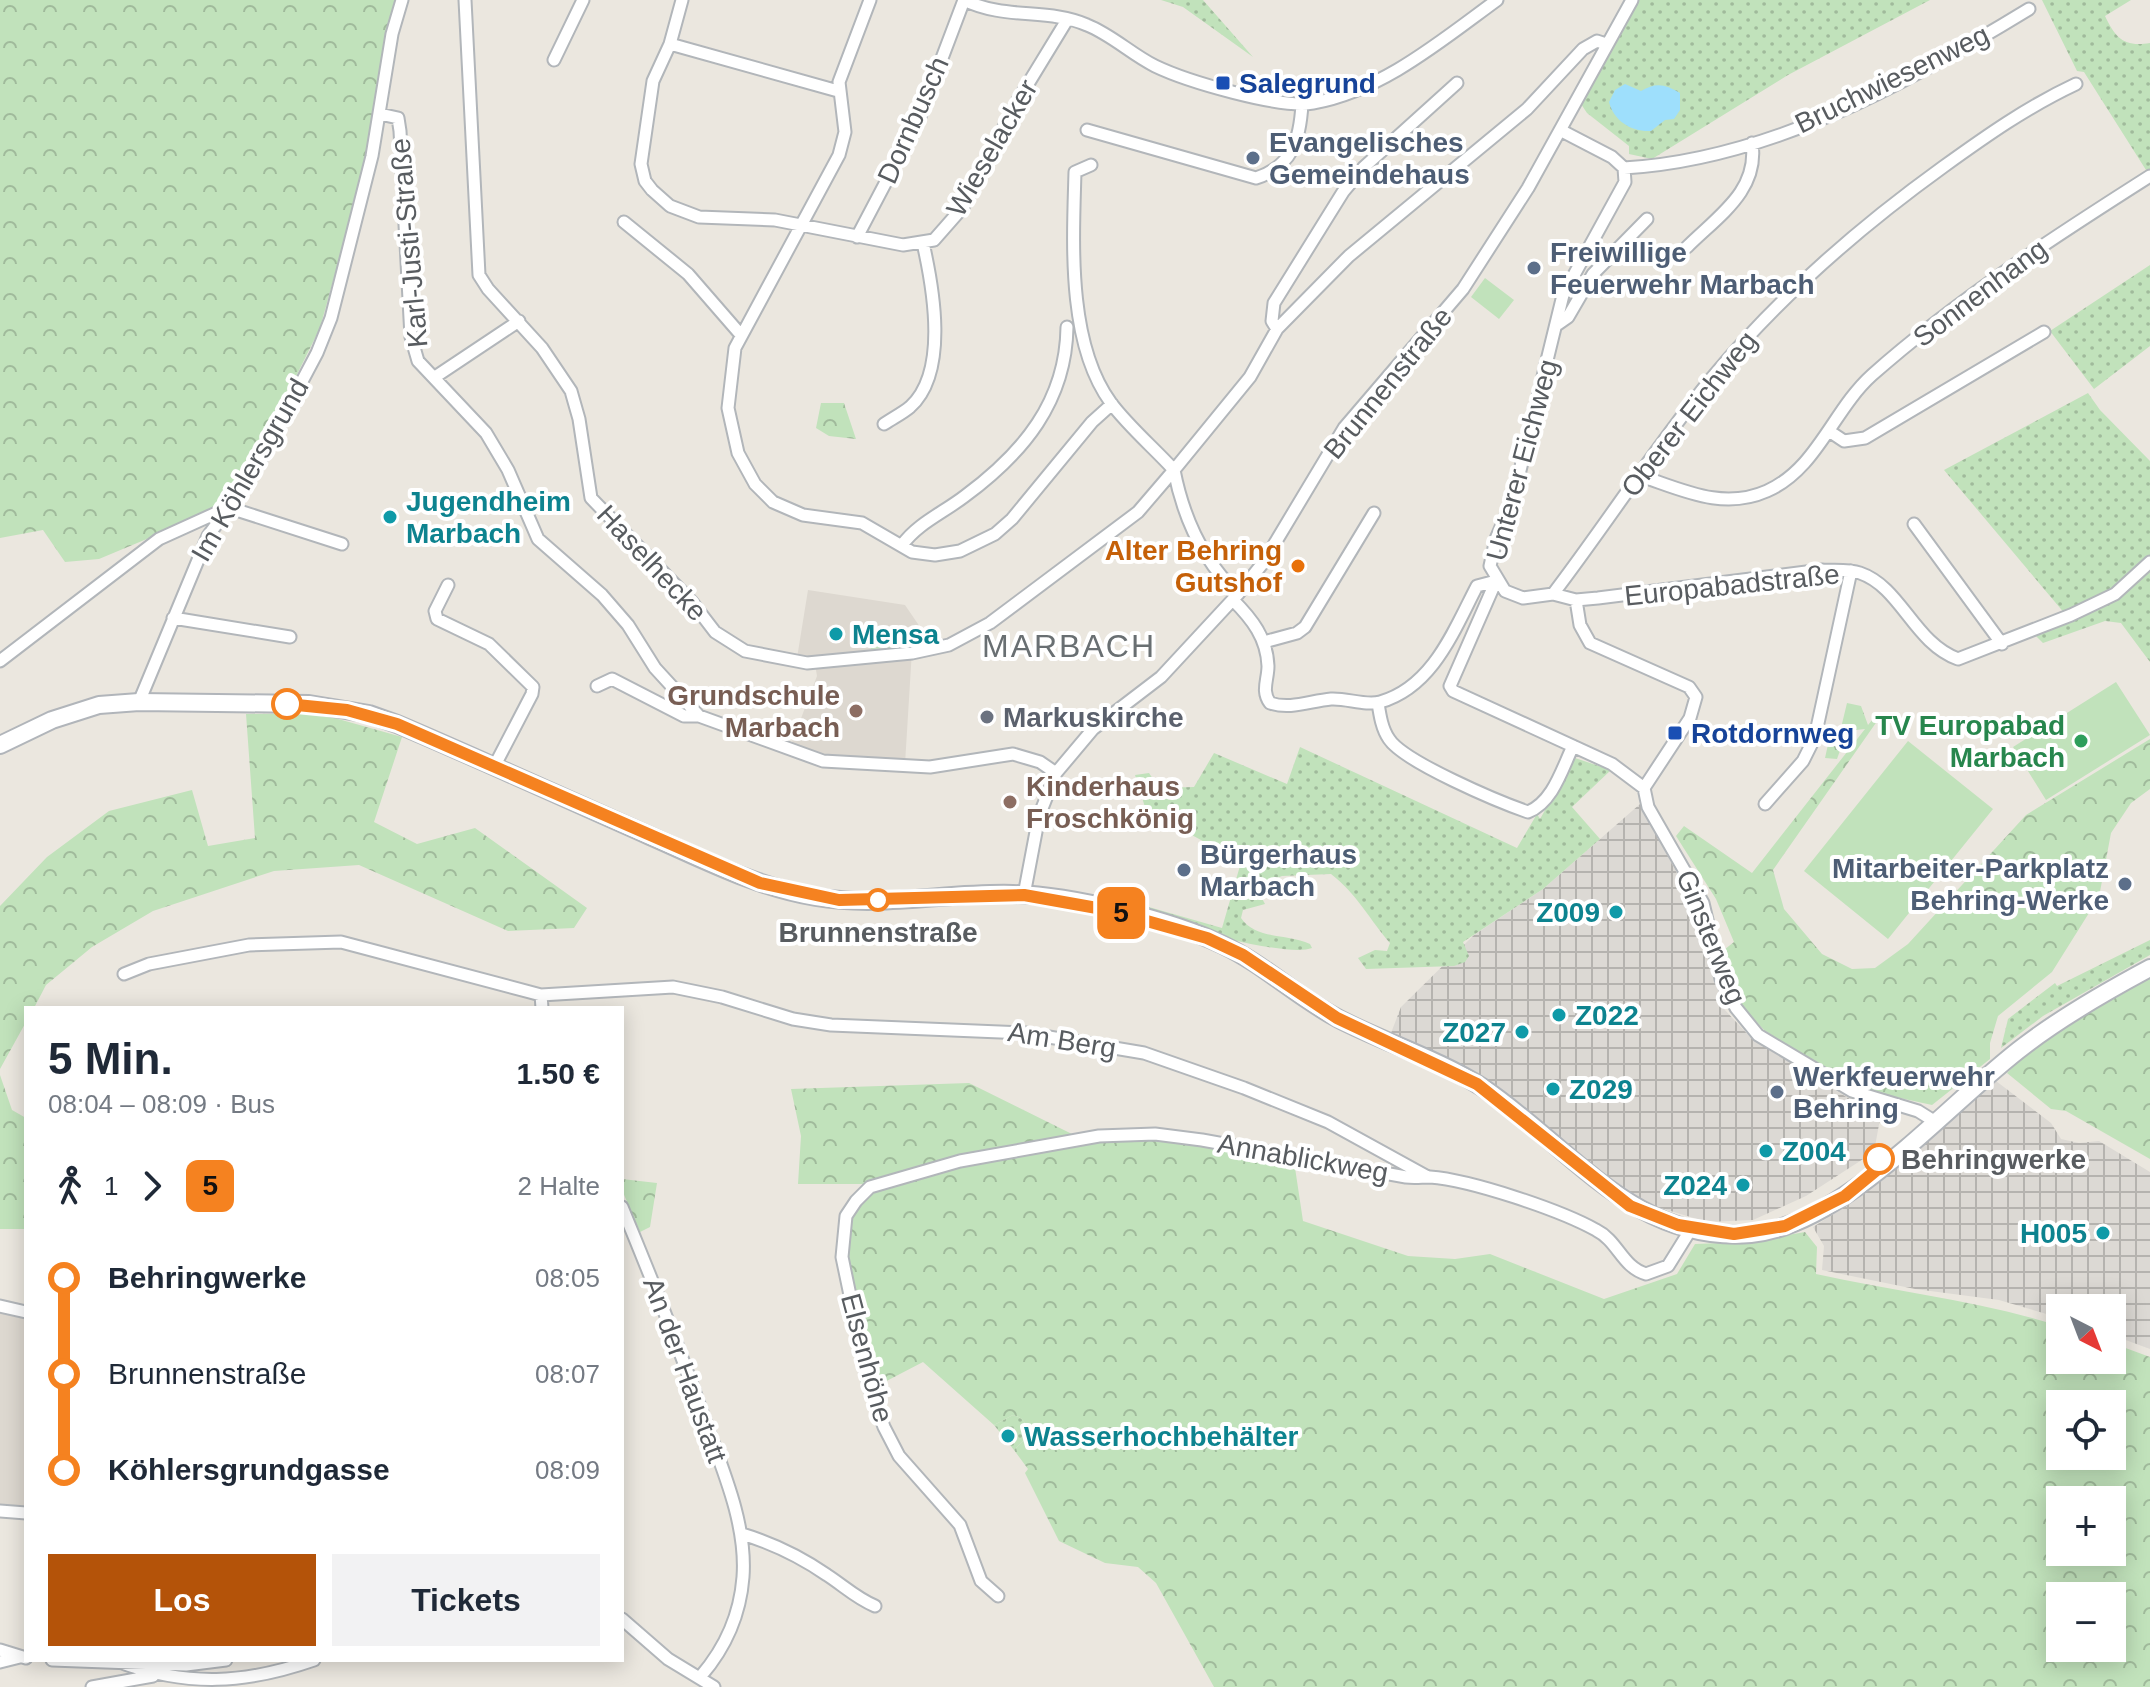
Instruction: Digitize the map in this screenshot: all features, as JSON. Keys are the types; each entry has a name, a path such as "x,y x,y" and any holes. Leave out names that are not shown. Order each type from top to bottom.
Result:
{"main road":[{"path":"0,745 83,710 139,702 309,704 369,714 495,765 739,877 804,895 867,901 1024,895 1108,910 1221,944 1337,1018 1477,1084 1630,1206 1691,1229 1751,1234 1785,1226 1845,1196 2026,1044 2081,1007 2150,968"}],"street":[{"name":"Im Köhlersgrund","path":"139,702 208,536 253,474 317,353 331,318 380,114 392,34 402,0"},
{"name":"Haselhecke","path":"465,0 479,275 564,379 576,402 591,498 721,638 745,651 792,662 912,653 938,649 975,633 1138,512 1250,377 1277,329"},
{"path":"554,60 583,0"},
{"path":"682,0 670,44 653,81 641,152 645,181 670,206 689,214 802,224"},
{"path":"870,0 838,91 843,143 741,335 732,369 728,408 738,453 755,484 773,502 803,515 862,523 923,554 948,555 995,534 1012,519 1092,422 1112,404"},
{"path":"964,0 999,13 1067,20 1095,28 1173,73 1234,92 1302,104 1347,92 1402,67 1497,0"},
{"name":"Dornbusch","path":"857,237 919,119 964,0"},
{"name":"Brunnenstraße","path":"1024,895 1042,805 1056,773 1093,729 1161,677 1236,597 1263,563 1344,428 1439,322 1463,289 1560,130 1632,0"},
{"name":"Bruchwiesenweg","path":"1624,168 1667,166 1752,143 1837,112 1887,88 2029,9"},
{"name":"Wieselacker","path":"802,224 903,245 934,240 963,207 1017,102 1067,20"},
{"path":"1457,83 1364,167 1343,192 1274,303 1272,321 1277,329 1349,256 1527,109 1583,49 1597,41 1606,44"},
{"path":"670,44 838,91"},
{"name":"Oberer Eichweg","path":"1553,594 1638,475 1737,349 1841,246 1986,135 2020,112 2076,84"},
{"path":"1087,130 1256,178 1274,169 1293,152 1299,137 1302,104"},
{"name":"Karl-Justi-Straße","path":"380,114 398,118 411,337 418,361 486,433 508,470 538,539 602,595 628,625 655,668 699,716"},
{"path":"1560,130 1612,157 1624,168"},
{"path":"1687,247 1748,182 1754,167 1752,143"},
{"path":"1091,165 1075,172 1073,262 1087,360 1112,404 1174,470 1180,504 1198,540 1264,642 1268,666 1264,694 1270,703 1285,706 1333,699 1378,703 1420,680 1444,648 1477,586 1496,581"},
{"name":"Unterer Eichweg","path":"1553,594 1523,598 1505,591 1496,581 1491,558 1513,499 1563,295 1625,182 1624,168"},
{"name":"Sonnenhang","path":"1638,475 1708,499 1742,499 1786,480 1829,431 1852,394 1873,375 1971,296 2042,245 2150,176"},
{"name":"Unterer Eichweg","path":"1558,324 1568,317 1593,274 1647,219"},
{"path":"624,222 688,274 741,335"},
{"path":"884,424 913,405 928,374 935,345 934,295 923,243"},
{"path":"435,377 519,321"},
{"path":"902,545 924,522 985,480 1030,435 1060,385 1066,356 1067,327"},
{"name":"Sonnenhang","path":"1829,431 1850,443 1865,438 2044,332"},
{"path":"0,661 149,545 227,507 342,544"},
{"path":"1264,642 1305,627 1374,513"},
{"path":"1914,524 2002,644"},
{"name":"Europabadstraße","path":"1553,594 1576,600 1641,595 1822,570 1851,571 1864,574 1892,598 1939,652 1958,659 2002,644 2115,594 2150,562"},
{"path":"1765,804 1803,761 1815,737 1851,571"},
{"path":"1496,581 1450,686 1453,691 1612,764 1644,788 1690,718 1696,697 1689,687 1590,643 1580,625 1576,600"},
{"path":"448,585 435,611 437,619 489,644 533,687 495,765"},
{"path":"173,618 290,637"},
{"path":"597,686 612,679 684,716 699,716 823,761 930,767 1013,754 1040,762 1056,773"},
{"path":"1378,703 1381,722 1397,748 1489,797 1528,812 1540,807 1551,791 1573,746"},
{"name":"Ginsterweg","path":"1644,788 1648,807 1703,903 1721,979 1736,1008 1758,1035 1852,1091 1918,1111 1934,1121"},
{"path":"124,974 149,964 249,945 341,942 541,995 542,1006"},
{"name":"Am Berg","path":"541,995 673,987 722,997 793,1019 831,1025 1013,1032 1144,1053 1296,1107 1428,1177"},
{"name":"Annablickweg","path":"870,1187 1026,1147 1099,1136 1155,1134 1406,1177 1428,1177 1502,1195 1597,1230 1613,1243 1631,1268 1646,1274 1668,1266 1691,1229"},
{"name":"Elsenhöhe","path":"870,1187 846,1216 842,1257 869,1386 899,1456 960,1525 981,1581 998,1596"},
{"name":"An der Haustatt","path":"624,1212 686,1366 742,1534 743,1578 737,1613 720,1654 701,1676"},
{"path":"0,1306 24,1312"},
{"path":"0,1511 24,1513"},
{"path":"742,1534 768,1541 807,1562 856,1598 875,1606"},
{"path":"624,1621 668,1659 701,1676 714,1687"},
{"path":"0,1650 23,1657"},
{"path":"0,1662 23,1657"},
{"path":"119,1662 202,1662"},
{"path":"119,1662 174,1682 229,1683 307,1662"},
{"path":"92,1687 155,1676 179,1664"}],"shaded area":[{"name":"Grundschule Marbach","path":"808,590 905,605 933,646 912,650 905,764 848,760 791,745 817,676 814,658 797,658"},
{"path":"1640,804 1696,909 1724,1009 1752,1039 1848,1098 1882,1108 1874,1152 1806,1196 1753,1220 1707,1222 1634,1200 1500,1088 1391,1033 1401,1007 1474,935 1543,889"},
{"path":"1996,1081 2051,1123 2061,1139 2079,1143 2099,1141 2150,1172 2150,1349 2126,1340 2126,1294 2046,1294 2046,1314 1999,1300 1915,1289 1822,1270 1824,1246 1813,1227 1859,1198"},
{"path":"0,1311 24,1317 24,1509 0,1506"}],"green space":[{"path":"0,0 398,0 386,31 368,155 320,328 249,471 222,502 204,515 99,559 65,562 43,530 0,538"},
{"path":"1161,0 1203,0 1253,57 1183,7"},
{"path":"1638,0 1930,0 1788,75 1652,159 1629,154 1629,146 1587,113 1581,104"},
{"path":"2042,0 2131,0 2105,16 2122,40 2134,44 2150,43 2150,170 2146,170 2084,72 2077,71"},
{"path":"2150,265 2150,346 2094,389 2050,331"},
{"path":"1485,278 1514,300 1499,319 1471,297"},
{"path":"2088,393 2100,410 2150,461 2150,662 2121,623 2105,621 2043,643 2036,636 2071,621 1944,470"},
{"path":"821,403 844,403 856,439 829,436 816,428"},
{"path":"917,630 918,645 871,649 870,634"},
{"name":"TV Europabad Marbach","path":"2116,682 2150,735 2046,800 2013,747"},
{"path":"1847,703 1861,706 1868,725 1877,714 1880,717 1773,870 1784,909 1822,954 1852,969 1875,968 1908,944 2026,815 2150,739 2150,789 2131,803 2111,833 2099,897 2052,972 1998,1016 1990,1043 1990,1059 1932,1105 1854,1088 1764,1030 1742,1006 1720,953 1734,942 1716,899 1676,836 1684,826 1752,873 1865,729 1847,731 1837,759 1825,758 1831,731 1840,732"},
{"path":"317,713 402,737 374,822 417,844 475,828 587,908 574,928 508,931 359,865 274,871 153,911 92,947 46,985 35,1006 24,1006 24,1026 0,1069 0,906 47,857 109,811 192,790 208,846 255,838 246,714"},
{"path":"1908,741 1993,809 1888,939 1804,871"},
{"path":"1300,747 1517,848 1537,814 1540,819 1575,758 1611,770 1572,807 1600,839 1543,889 1463,942 1469,956 1465,962 1454,966 1366,969 1358,958 1375,950 1387,951 1390,943 1355,898 1331,874 1282,876 1256,887 1265,904 1243,910 1241,918 1255,930 1301,941 1312,948 1297,950 1245,943 1182,927 1116,901 1120,885 1129,888 1125,897 1128,901 1222,928 1244,852 1238,845 1214,847 1175,826 1149,820 1135,775 1149,773 1159,788 1194,787 1214,753 1287,784"},
{"path":"2150,940 2150,955 2043,1016 2001,1048 2008,1019 2055,983 2057,986"},
{"path":"2150,972 2150,1159 2066,1111 2051,1109 2007,1073 2057,1030"},
{"path":"0,1075 12,1110 24,1117 24,1229 0,1229"},
{"path":"969,1083 1076,1136 1101,1141 1155,1139 1201,1144 1294,1161 1303,1221 1408,1256 1455,1259 1490,1254 1604,1299 1677,1274 1695,1244 1747,1242 1805,1232 1817,1247 1816,1274 1969,1303 2046,1322 2046,1374 2126,1374 2126,1348 2150,1357 2150,1687 1214,1687 1156,1583 1138,1567 1105,1563 1059,1541 1025,1473 1028,1469 1014,1450 1028,1436 1025,1422 1013,1415 994,1425 923,1362 875,1387 846,1257 850,1216 869,1192 862,1184 798,1184 801,1136 791,1089"},
{"path":"624,1179 657,1183 650,1227 640,1232 624,1195"},
{"path":"1013,1415 1022,1420 1028,1432 1028,1436 1014,1450 994,1425"}],"water":[{"path":"1625,84 1641,91 1656,85 1675,90 1680,93 1680,110 1674,119 1665,120 1651,131 1630,127 1619,120 1609,102 1615,90"}],"bus line":[{"name":"5","path":"287,704 309,704 369,714 397,724 495,765 739,877 804,895 867,901 1024,895 1108,910 1207,938 1243,955 1337,1018 1477,1084 1506,1104 1562,1154 1630,1206 1678,1225 1720,1234 1751,1234 1785,1226 1845,1196 1879,1168 1879,1159"}],"place":[{"name":"Salegrund","path":"1223,83"},
{"name":"Evangelisches Gemeindehaus","path":"1253,158"},
{"name":"Freiwillige Feuerwehr Marbach","path":"1534,268"},
{"name":"Jugendheim Marbach","path":"390,517"},
{"name":"Alter Behring Gutshof","path":"1298,566"},
{"name":"Mensa","path":"836,634"},
{"name":"Grundschule Marbach","path":"856,711"},
{"name":"Markuskirche","path":"987,717"},
{"name":"Rotdornweg","path":"1675,733"},
{"name":"TV Europabad Marbach","path":"2081,741"},
{"name":"Kinderhaus Froschkönig","path":"1010,802"},
{"name":"Bürgerhaus Marbach","path":"1184,870"},
{"name":"Mitarbeiter-Parkplatz Behring-Werke","path":"2125,884"},
{"name":"Brunnenstraße","path":"878,900"},
{"name":"Z009","path":"1616,912"},
{"name":"Z022","path":"1559,1015"},
{"name":"Z027","path":"1522,1032"},
{"name":"Z029","path":"1553,1089"},
{"name":"Werkfeuerwehr Behring","path":"1777,1092"},
{"name":"Z004","path":"1766,1151"},
{"name":"Behringwerke","path":"1879,1159"},
{"name":"Z024","path":"1743,1185"},
{"name":"H005","path":"2103,1233"},
{"name":"Wasserhochbehälter","path":"1008,1436"}],"district":[{"name":"MARBACH","path":"1069,646"}]}
